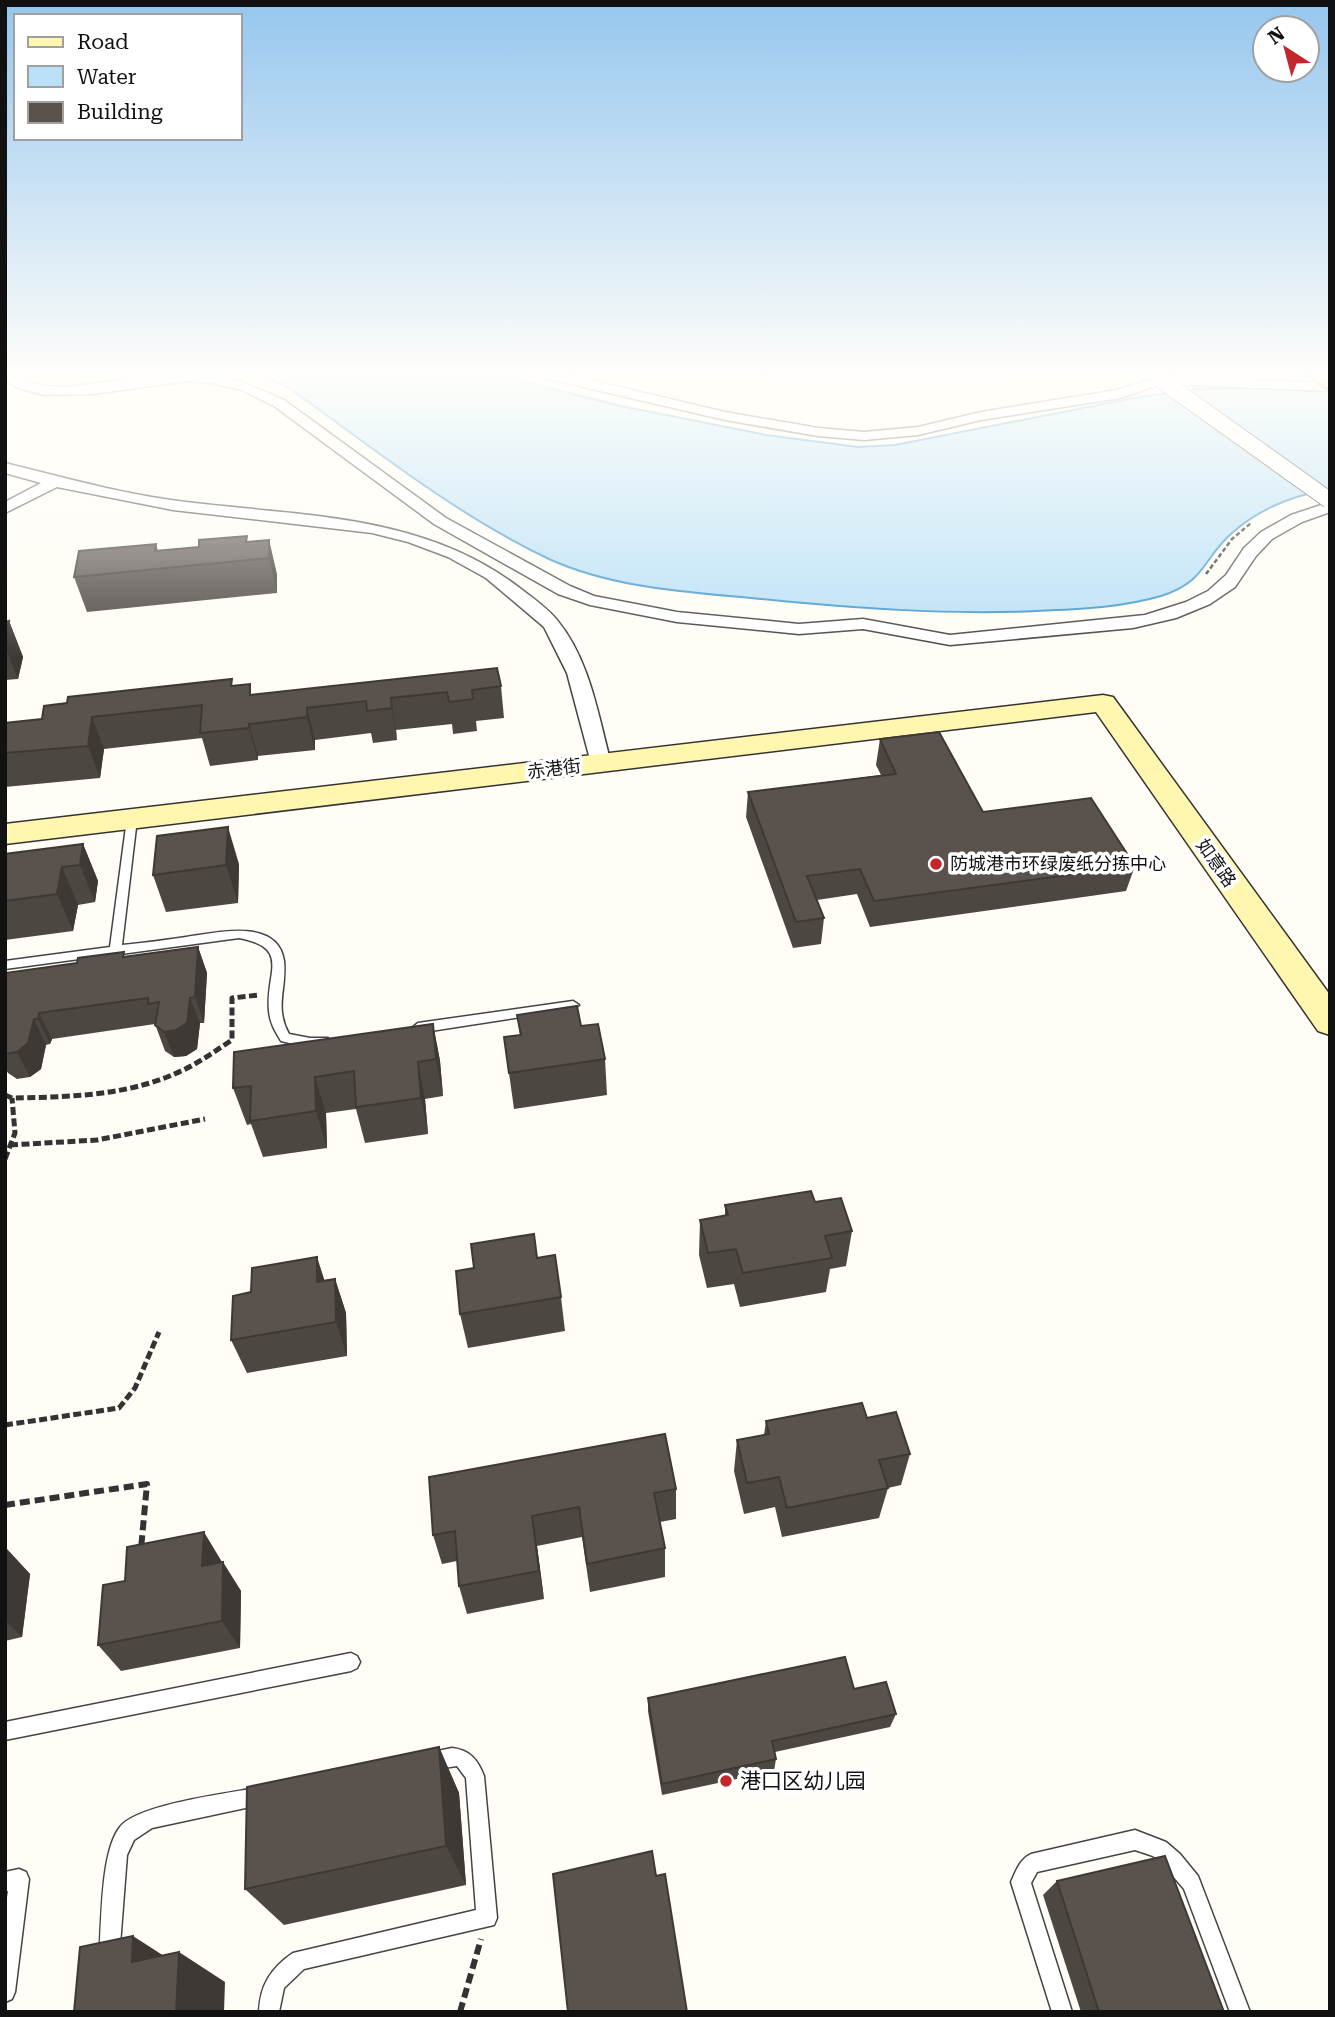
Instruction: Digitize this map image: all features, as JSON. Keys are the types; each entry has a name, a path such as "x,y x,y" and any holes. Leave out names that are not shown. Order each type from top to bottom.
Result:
{"street":[{"path":"9,469 52,483 146,501 338,520 409,536 470,560 506,582 551,624 574,666 601,763"},
{"path":"369,469 440,521 564,590 620,607 677,617 799,629 863,624 950,640 1133,623 1160,617 1206,599 1233,579 1255,546 1268,535 1329,503 1283,469"},
{"path":"5,508 52,483"},
{"name":"赤港街","path":"5,834 1103,703"},
{"name":"如意路","path":"1103,703 1330,1022"}],"lane":[{"path":"114,971 132,819"},
{"path":"5,965 239,934 260,936 273,944 277,955 277,1022 285,1038 310,1043 336,1039"},
{"path":"402,1030 573,1005"},
{"path":"5,1731 351,1662"},
{"path":"269,2012 269,1996 278,1975 300,1960 487,1917 475,1776 468,1761 455,1756 415,1764"},
{"path":"108,1972 117,1854 127,1833 149,1819 282,1791"},
{"path":"1062,2012 1021,1882 1031,1864 1135,1840 1159,1849 1174,1861 1191,1883 1240,2012"},
{"path":"5,1882 19,1880 5,1993"}],"path":[{"path":"1200,579 1215,564 1232,539 1258,518"},
{"path":"5,1095 12,1098 66,1097 127,1089 177,1073 232,1040 232,998 277,992"},
{"path":"5,1159 15,1133 12,1098"},
{"path":"10,1144 97,1140 205,1119"},
{"path":"5,1425 118,1408 135,1388 159,1332"},
{"path":"5,1505 147,1484 140,1561"},
{"path":"460,2012 487,1917"}],"water":[{"path":"402,469 1330,469 1330,489 1291,499 1254,517 1222,543 1196,576 1176,590 1161,596 1099,607 1002,612 898,610 830,605 680,591 626,583 574,569 549,559 480,521"}],"building":[{"path":"247,536 246,542 269,540 269,558 74,577 79,551 156,544 155,551 199,547 199,540"},
{"path":"497,668 501,686 472,690 473,699 449,702 447,692 391,698 392,708 367,711 366,701 307,708 307,717 249,724 249,728 200,733 202,705 92,717 88,746 5,753 5,723 42,719 44,706 67,703 68,697 232,679 231,686 250,684 250,695"},
{"name":"防城港市环绿废纸分拣中心","path":"939,732 983,812 1091,798 1135,866 874,901 860,869 807,876 824,918 796,922 748,792 896,774 880,739"},
{"path":"228,827 226,865 153,875 157,836"},
{"path":"83,844 80,865 62,867 57,894 5,901 5,854"},
{"path":"198,947 195,997 190,998 187,1023 176,1030 164,1032 155,1025 159,1002 148,1004 148,998 39,1013 38,1019 34,1019 28,1043 17,1052 5,1054 5,973 77,963 78,958 124,952 123,957"},
{"path":"577,1006 581,1026 598,1024 605,1059 509,1073 504,1037 521,1035 517,1015"},
{"path":"433,1024 436,1059 418,1062 421,1098 356,1107 354,1071 315,1077 316,1111 250,1121 251,1086 233,1088 234,1052"},
{"path":"811,1191 815,1202 841,1198 852,1231 825,1236 832,1258 743,1273 736,1249 708,1253 700,1220 728,1215 725,1205"},
{"path":"534,1234 537,1258 555,1255 561,1297 460,1314 456,1271 474,1268 471,1244"},
{"path":"317,1257 317,1282 335,1279 336,1322 231,1340 233,1296 251,1292 252,1268"},
{"path":"862,1403 867,1418 896,1412 910,1454 879,1460 888,1488 787,1508 779,1477 747,1483 737,1440 769,1434 766,1421"},
{"path":"665,1434 676,1489 654,1493 665,1548 587,1564 579,1507 532,1516 539,1571 459,1586 455,1531 433,1535 429,1477"},
{"path":"204,1532 202,1566 223,1562 222,1621 98,1645 103,1585 125,1581 127,1547"},
{"path":"845,1657 854,1689 886,1682 896,1714 772,1741 776,1759 662,1784 648,1698"},
{"path":"439,1747 446,1846 245,1889 247,1787"},
{"path":"652,1851 656,1876 665,1874 687,2012 568,2012 553,1874"},
{"path":"1165,1856 1224,2012 1099,2012 1057,1881"},
{"path":"133,1936 132,1962 179,1952 176,2012 74,2012 80,1947"}],"place":[{"name":"防城港市环绿废纸分拣中心","path":"936,864"},
{"name":"港口区幼儿园","path":"726,1781"}]}
